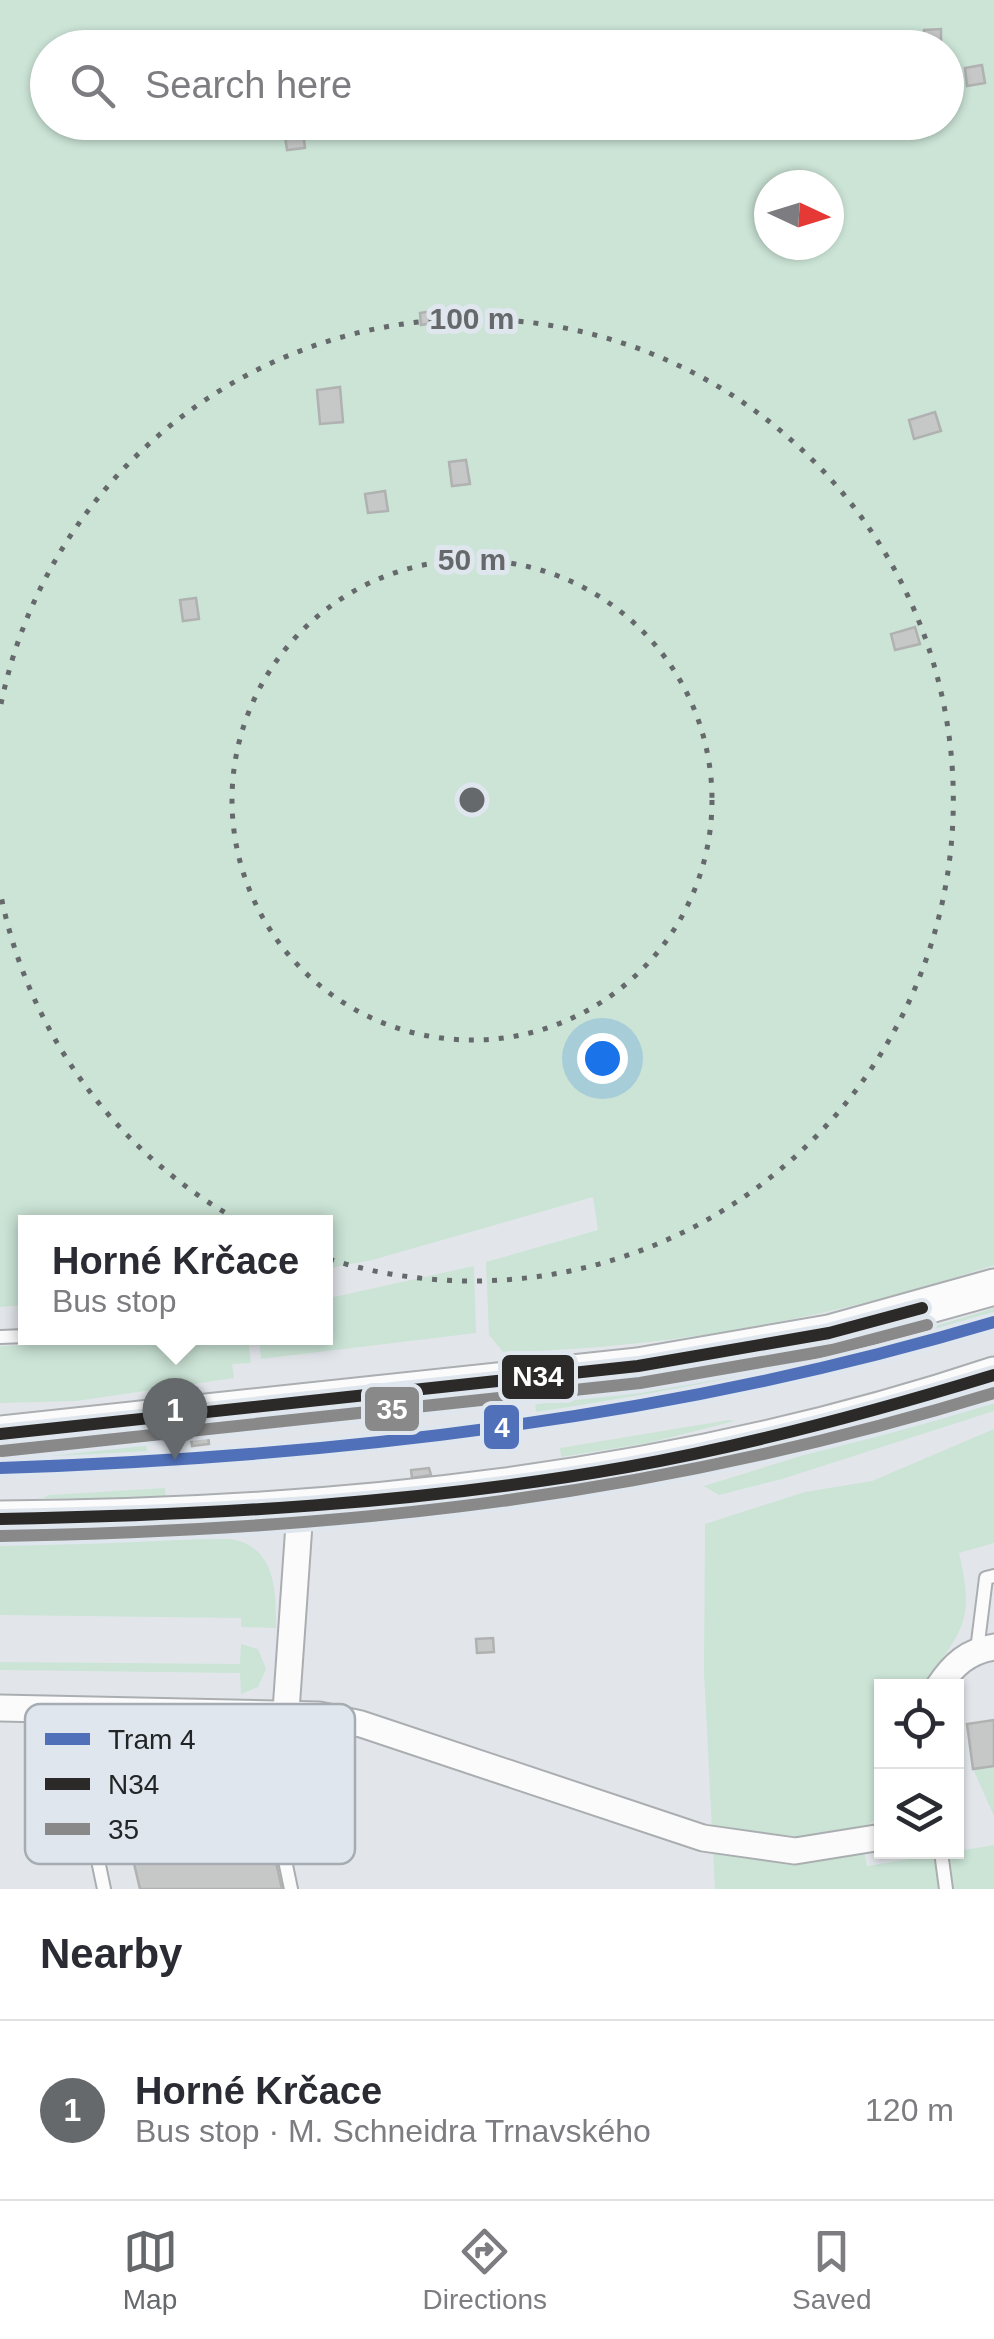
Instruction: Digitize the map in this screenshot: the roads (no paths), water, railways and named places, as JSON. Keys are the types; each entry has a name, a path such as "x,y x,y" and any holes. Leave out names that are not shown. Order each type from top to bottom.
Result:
{"main road":[{"path":"0,1434 638,1366 829,1333 994,1287"},
{"path":"0,1519 300,1510 447,1496 659,1460 852,1416 994,1375"}],"street":[{"path":"286,1704 300,1510"},
{"path":"945,1679 961,1660 986,1649"},
{"path":"355,1723 703,1838 794,1851 874,1838"}],"lane":[{"path":"986,1649 986,1578 994,1576"},
{"path":"942,1859 946,1889"},
{"path":"99,1864 104,1889"},
{"path":"286,1864 291,1889"}],"tram line":[{"name":"4","path":"0,1468 251,1454 502,1427 751,1384 994,1322"}],"place":[{"name":"Horné Krčace","path":"175,1460"}]}
